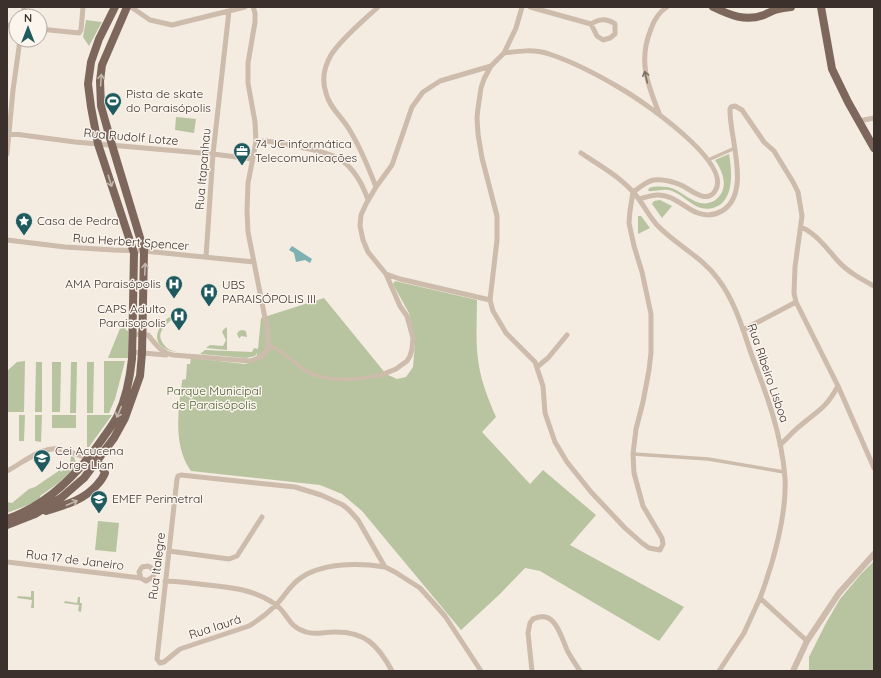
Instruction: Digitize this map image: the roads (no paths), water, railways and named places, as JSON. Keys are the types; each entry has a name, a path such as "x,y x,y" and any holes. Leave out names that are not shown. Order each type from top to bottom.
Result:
{"main road":[{"path":"7,519 28,510 45,500 75,474 89,459 118,416 126,393 130,375 132,352 134,251 126,231 98,144 88,84 91,62 114,7"},
{"path":"35,514 71,490 97,463 114,438 125,418 138,382 142,353 144,251 101,106 100,81 102,66 127,7"},
{"path":"713,7 727,10 744,18 759,16 774,8 791,7"},
{"path":"821,7 832,69 848,102 873,144"},
{"path":"7,525 35,514 70,504 91,491 103,478 105,473 101,465 89,459"}],"street":[{"path":"48,30 78,33 81,31 82,7"},
{"path":"131,7 150,20 167,25 176,25 245,7"},
{"path":"132,352 250,361 261,357 269,345 248,232 247,211 248,183 256,142 255,122 248,83 248,63 255,13 253,7"},
{"path":"376,187 361,150 329,101 326,94 324,77 326,66 334,51 378,7"},
{"path":"504,53 535,51 549,54 603,78 631,94 659,114 688,139 708,160 717,176 718,185 713,194 708,196 699,195 676,183 661,180 649,181 633,192 630,211 629,223 651,314 651,353 643,402 636,429 633,454 634,473 636,485 648,516 662,538 663,544 660,550 649,548 642,544 625,528 591,492 567,462 555,442 545,413 543,386 535,362 506,332 493,311 490,300 497,240 497,216 482,158 477,118 481,88 491,66 504,53 516,28 522,7"},
{"path":"530,7 590,24 596,21 610,20 615,24 615,34 610,38 603,40 597,36 590,24"},
{"path":"659,114 645,72 644,52 655,18 661,8 667,7"},
{"name":"Rua Itapanhau","path":"206,257 213,154 229,11"},
{"path":"7,154 8,133 19,48"},
{"path":"269,345 277,348 287,355 306,371 318,376 335,378 354,379 381,375 402,366 410,356 413,343 410,323 400,306 386,274 368,252 363,240 360,226 362,215 368,200 392,165 412,107 423,92 440,82 491,66"},
{"path":"639,199 663,195 674,199 699,214 711,214 722,211 729,206 736,192 737,161 730,115 731,107 735,106 742,110 764,142 774,151 798,192 802,216 795,267 794,293 796,302 838,386 874,468"},
{"path":"859,121 874,118"},
{"name":"Rua Rudolf Lotze","path":"8,133 98,144 252,159"},
{"path":"256,142 273,142 325,153 338,158 348,166 357,178 364,188 368,200"},
{"path":"708,160 735,148"},
{"name":"Rua Ribeiro Lisboa","path":"581,153 616,177 633,192 656,224 692,252 717,278 729,297 743,330 772,414 780,446 784,472 784,504 769,570 760,598 744,633 719,671"},
{"path":"801,227 811,232 839,262 856,276 874,286"},
{"name":"Rua Herbert Spencer","path":"7,240 65,247 144,251 254,262"},
{"path":"386,274 407,281 490,300"},
{"path":"743,330 796,302"},
{"path":"132,334 148,335 160,349 169,355"},
{"path":"537,367 548,358 567,335"},
{"path":"780,446 800,425 823,408 838,386"},
{"path":"7,471 39,452 50,449 59,449 89,459"},
{"path":"633,454 708,459 784,472"},
{"name":"Rua Italegre","path":"158,661 165,581 178,476 181,475 295,487 343,505 353,514 385,567"},
{"path":"169,551 234,559 262,517"},
{"path":"792,671 807,641 840,593 874,554"},
{"name":"Rua 17 de Janeiro","path":"7,562 141,578"},
{"name":"Rua Iaurá","path":"158,661 164,662 173,654 186,647 250,626 257,622 276,605 299,579 320,569 334,566 365,564 385,567"},
{"path":"385,567 420,588 445,616 481,671"},
{"path":"165,581 235,588 257,594 276,605 293,625 307,632 317,634 346,632 357,634 369,640 385,657 392,671"},
{"path":"760,598 807,641"},
{"path":"532,671 528,627 533,619 542,617 546,617 556,624 569,654 580,671"}],"water":[{"path":"292,246 312,259 310,263 305,260 296,262 294,253 289,250"}],"place":[{"name":"Pista de skate do Paraisópolis","path":"113,116"},
{"name":"74 JC informática Telecomunicações","path":"242,166"},
{"name":"Casa de Pedra","path":"24,236"},
{"name":"AMA Paraisópolis","path":"174,299"},
{"name":"UBS PARAISÓPOLIS III","path":"209,307"},
{"name":"CAPS Adulto Paraisopolis","path":"179,331"},
{"name":"Cei Acucena Jorge Lian","path":"42,473"},
{"name":"EMEF Perimetral","path":"99,514"}],"park label":[{"name":"Parque Municipal de Paraisópolis","path":"214,398"}]}
